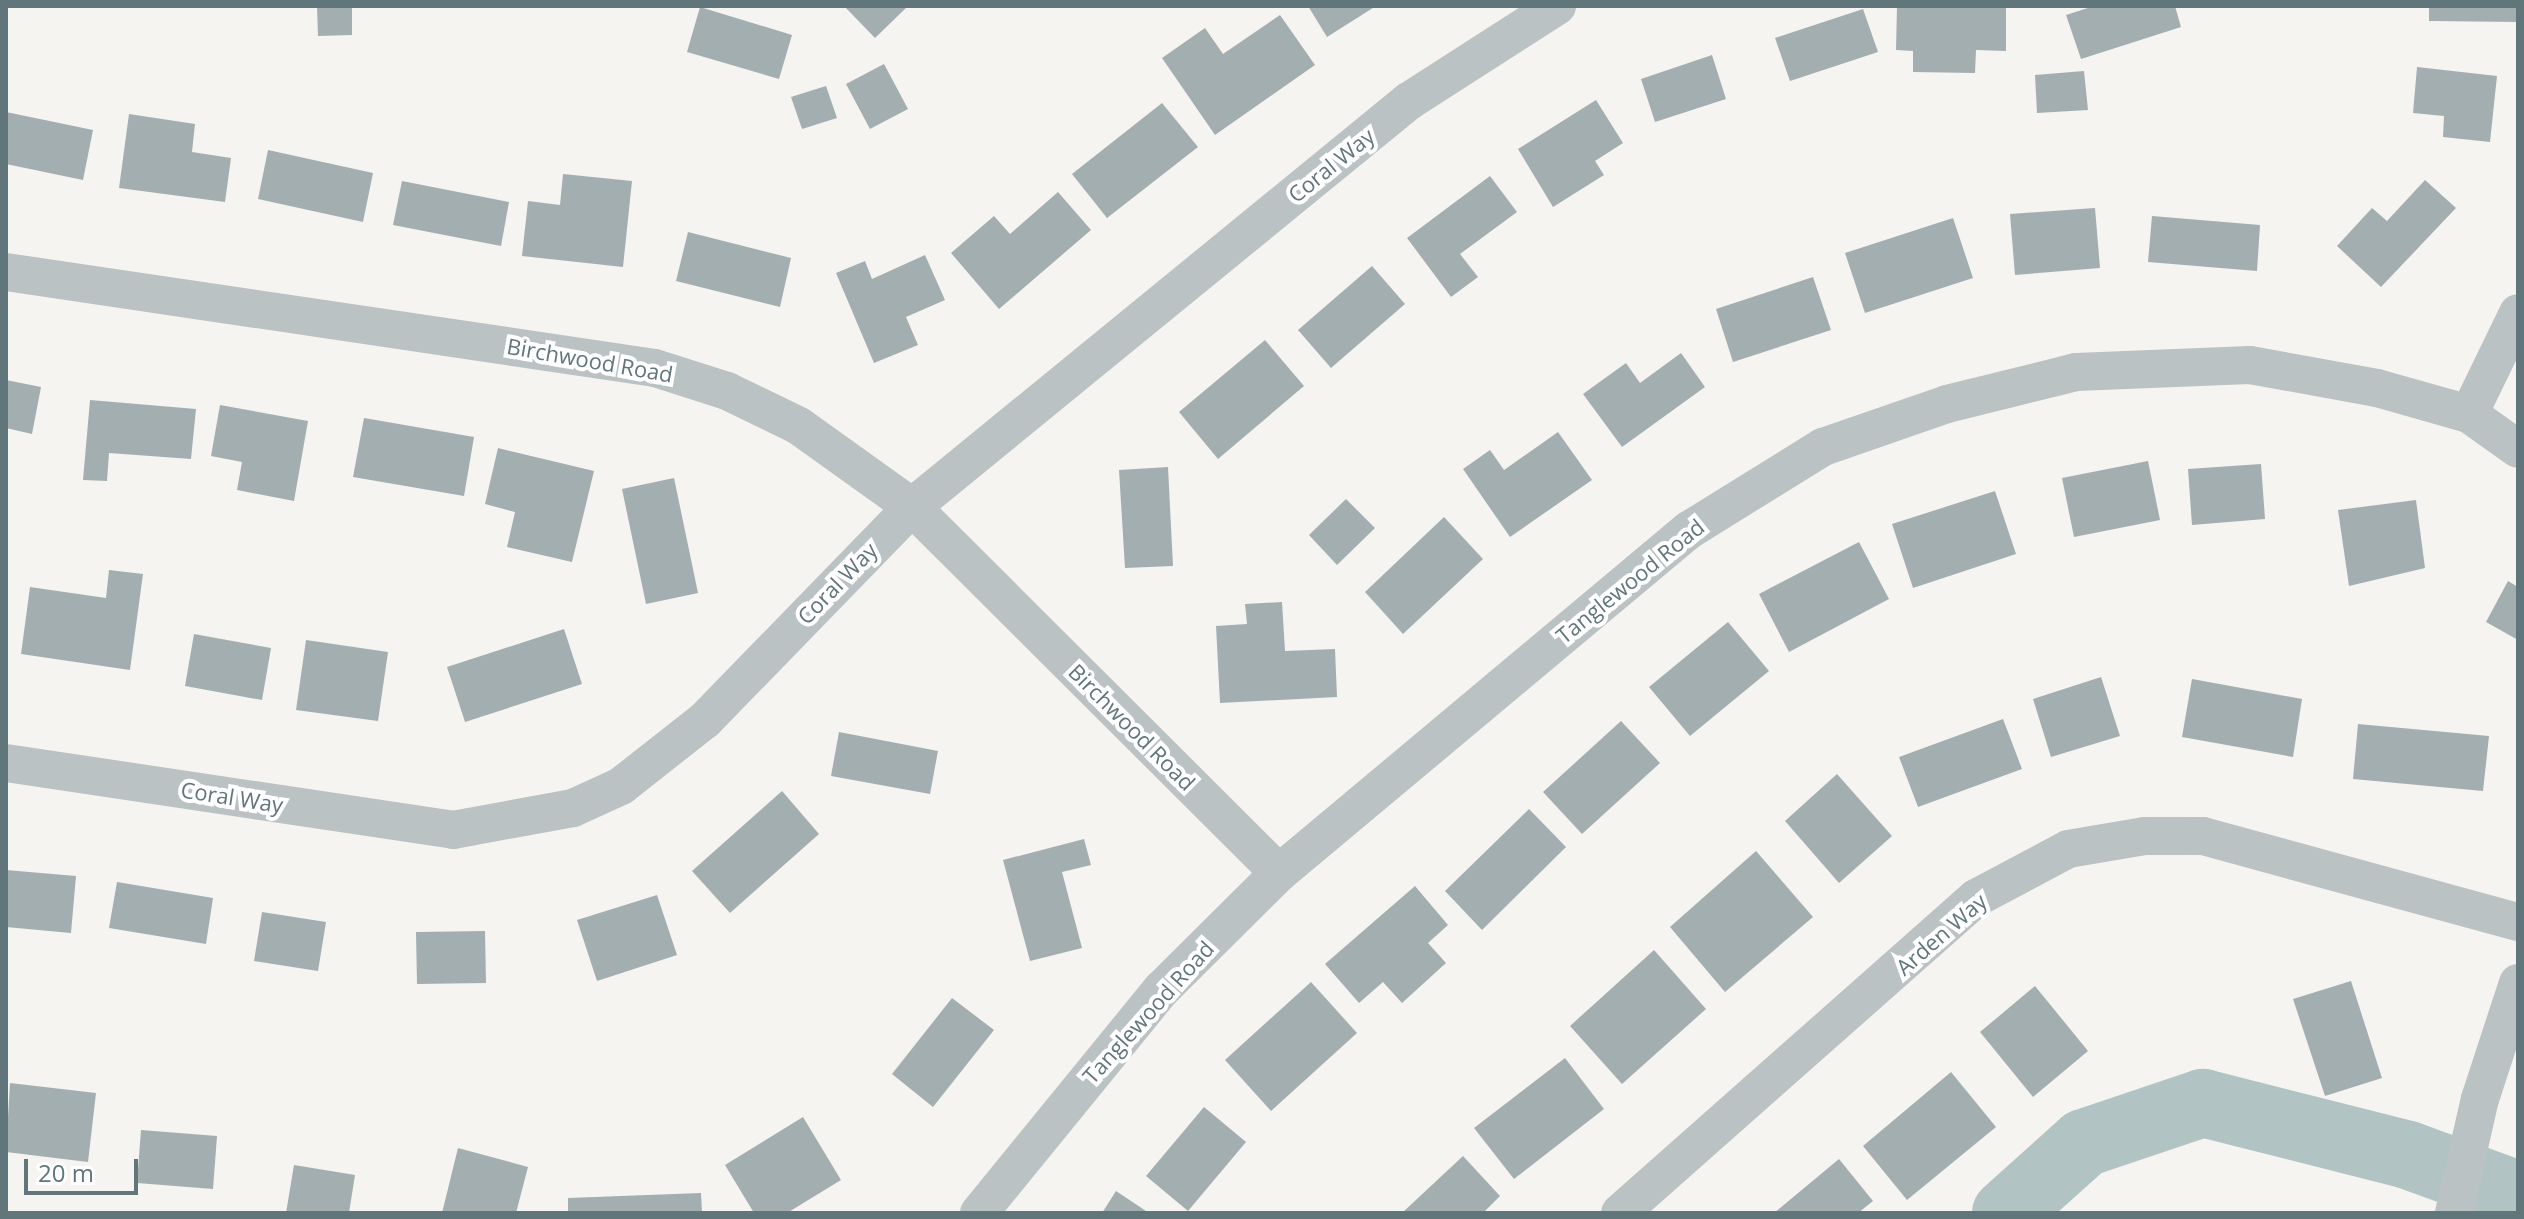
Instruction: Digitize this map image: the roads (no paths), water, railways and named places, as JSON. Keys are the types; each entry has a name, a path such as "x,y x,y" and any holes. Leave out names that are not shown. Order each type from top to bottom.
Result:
{"street":[{"name":"Coral Way","path":"6,763 453,830 573,808 621,786 667,754 912,507 1409,101 1557,6"},
{"name":"Birchwood Road","path":"6,272 655,368 727,391 799,426 912,507 1279,873"},
{"path":"2469,414 2518,313"},
{"name":"Tanglewood Road","path":"979,1213 1162,989 1279,873 1689,530 1823,447 1947,404 2061,376 2170,365 2250,365 2377,388 2469,414 2518,449"},
{"name":"Arden Way","path":"1620,1213 1976,898 2068,849 2145,836 2203,836 2518,922"},
{"path":"2454,1213 2480,1099 2518,983"}],"waterway":[{"path":"2006,1213 2084,1143 2203,1103 2408,1155 2518,1195"}]}
